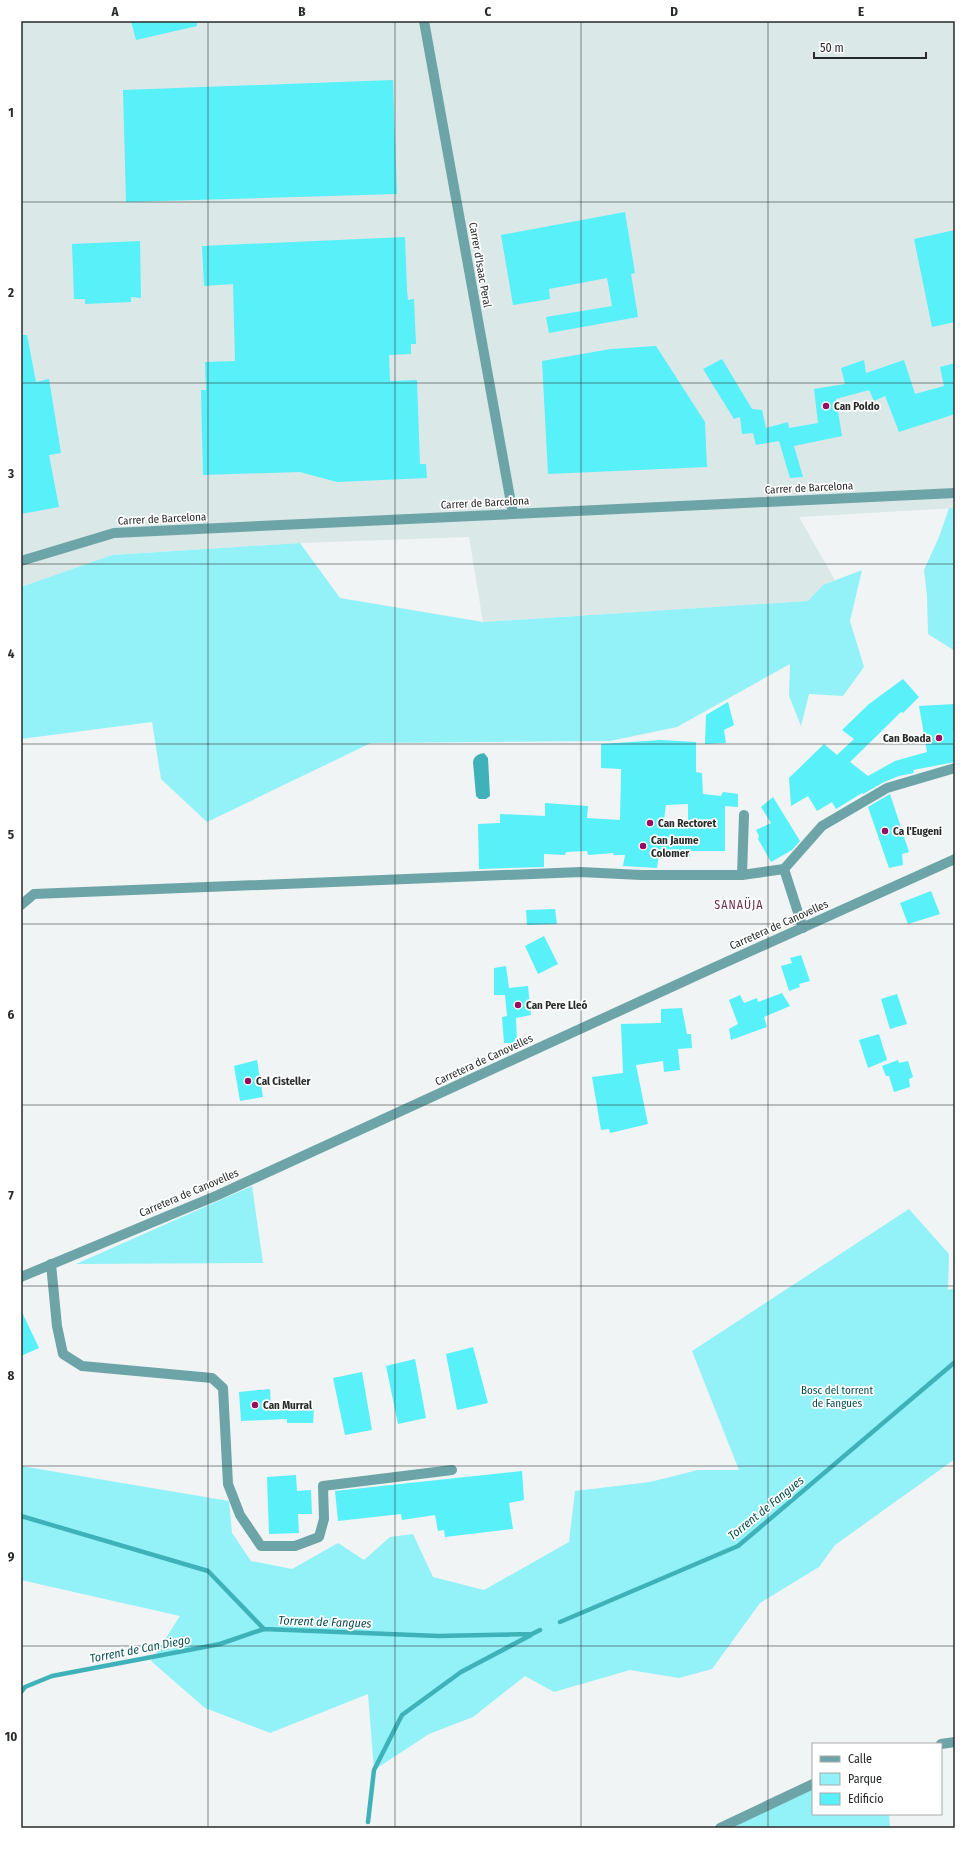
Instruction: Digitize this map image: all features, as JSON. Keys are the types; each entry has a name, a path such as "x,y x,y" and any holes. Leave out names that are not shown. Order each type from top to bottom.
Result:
{"street":[{"name":"Carrer d'Isaac Peral","path":"424,21 512,514"},
{"name":"Carrer de Barcelona","path":"21,561 114,533 955,493"},
{"path":"21,905 34,894 581,872 641,875 742,875 784,869 822,826 887,788 955,768"},
{"path":"742,875 744,815"},
{"name":"Carretera de Canovelles","path":"21,1277 218,1195 955,859"},
{"path":"784,869 803,928"},
{"path":"51,1264 57,1326 63,1354 82,1366 212,1378 223,1388 228,1484 240,1515 262,1546 295,1546 319,1538 324,1519 323,1486 452,1470"},
{"path":"942,1744 955,1742"},
{"path":"720,1828 812,1784"}],"shaded area":[{"path":"21,21 955,21 955,508 799,517 835,580 823,585 809,601 483,622 469,537 300,543 112,555 21,587"},
{"path":"484,753 488,758 490,796 486,799 479,799 476,796 473,762 474,758"}],"green space":[{"path":"949,508 955,508 955,651 928,634 927,595 924,570 939,537"},
{"path":"300,543 340,598 483,622 808,601 823,585 862,570 850,621 864,667 843,696 809,694 801,726 789,696 790,664 677,727 610,741 371,743 207,822 161,779 152,722 21,739 21,587 112,555"},
{"path":"252,1186 263,1263 76,1264"},
{"name":"Bosc del torrent de Fangues","path":"909,1209 949,1254 948,1290 955,1288 955,1459 835,1545 819,1567 760,1603 712,1669 679,1678 630,1670 554,1692 525,1676 473,1717 429,1734 374,1770 368,1694 270,1733 205,1708 151,1661 180,1616 21,1580 21,1466 229,1501 232,1533 251,1561 292,1569 338,1543 364,1560 390,1537 413,1534 433,1577 484,1590 569,1542 575,1491 650,1482 698,1470 739,1470 692,1351"},
{"path":"812,1787 812,1815 889,1815 890,1828 720,1828"}],"building":[{"path":"131,21 197,21 197,26 136,40"},
{"path":"393,80 397,194 126,202 123,90"},
{"path":"625,212 635,273 631,274 638,317 549,333 546,317 612,306 607,278 549,289 550,299 513,305 501,235"},
{"path":"955,230 955,322 932,327 914,239"},
{"path":"405,237 408,300 414,299 416,344 411,344 411,354 389,355 390,381 417,380 420,464 426,464 427,478 337,482 300,472 203,475 201,390 206,390 205,362 235,361 233,284 204,286 202,246"},
{"path":"140,241 141,298 131,297 131,302 85,304 85,299 74,299 72,244"},
{"path":"21,335 27,335 36,382 49,379 61,453 49,455 59,507 21,514"},
{"path":"656,346 705,422 707,467 548,474 542,361 611,349"},
{"path":"722,359 752,409 762,410 766,428 788,422 789,428 818,423 814,389 845,384 841,368 864,360 866,373 904,360 915,394 944,386 940,367 955,363 955,414 899,432 885,396 874,401 869,390 836,399 842,436 794,446 803,477 790,478 779,441 756,445 753,433 742,434 740,417 734,419 703,369"},
{"path":"903,679 919,697 903,713 901,712 850,762 868,776 895,761 927,752 919,706 955,704 955,730 953,731 955,762 913,770 914,773 899,776 884,782 836,809 832,802 817,811 808,796 791,806 789,778 824,744 837,755 854,739 842,730 869,704"},
{"path":"728,702 734,725 724,730 726,743 705,744 706,715"},
{"path":"661,740 696,742 696,772 702,773 703,794 721,796 723,792 738,794 738,807 725,806 725,851 690,851 690,857 659,854 657,868 623,866 625,855 613,855 614,853 588,855 587,851 566,852 565,855 544,854 544,867 479,869 478,824 500,823 500,814 545,816 545,803 588,806 587,818 620,820 621,769 601,768 601,744","holes":["688,804 688,827 663,827 666,805"]},
{"name":"Ca l'Eugeni","path":"890,794 909,852 902,854 903,865 889,868 868,807"},
{"path":"773,797 800,841 792,850 771,862 758,839 759,836 756,830 771,823 761,807"},
{"path":"931,891 940,914 908,924 900,903"},
{"path":"555,909 557,924 527,925 526,910"},
{"path":"544,936 558,964 538,974 525,946"},
{"path":"801,955 810,981 799,984 800,987 789,991 781,966 792,963 790,958"},
{"name":"Can Pere Lleó","path":"506,966 509,988 528,986 531,1015 516,1018 517,1043 504,1043 502,1017 507,1016 505,995 494,995 494,968"},
{"path":"782,993 790,1006 764,1017 767,1027 731,1040 729,1029 738,1024 729,1000 740,995 744,1003 757,998 758,1002"},
{"path":"897,994 907,1024 890,1029 881,999"},
{"path":"682,1008 687,1034 691,1034 692,1048 678,1049 680,1070 664,1072 663,1061 636,1065 648,1124 610,1133 609,1129 601,1130 592,1077 623,1073 621,1024 661,1023 661,1009"},
{"path":"879,1034 887,1060 868,1068 859,1040"},
{"name":"Cal Cisteller","path":"257,1060 263,1097 240,1101 234,1066"},
{"path":"898,1060 899,1063 908,1061 913,1077 909,1079 910,1087 894,1092 889,1076 886,1076 882,1066"},
{"path":"21,1310 39,1348 21,1356"},
{"path":"473,1347 488,1403 457,1410 446,1354"},
{"path":"415,1359 426,1418 398,1424 386,1366"},
{"path":"362,1372 372,1430 345,1435 333,1378"},
{"name":"Can Murral","path":"270,1389 271,1408 314,1407 313,1423 287,1423 287,1419 241,1421 239,1392"},
{"path":"522,1471 524,1500 509,1503 513,1529 445,1537 444,1530 438,1531 435,1515 402,1520 401,1514 338,1521 335,1491"},
{"path":"296,1475 297,1491 311,1490 312,1514 298,1514 299,1533 269,1534 267,1477"}],"waterway":[{"name":"Torrent de Fangues","path":"560,1622 738,1546 955,1362"},
{"name":"Torrent de Can Diego","path":"21,1516 208,1571 264,1629 438,1636 532,1634 540,1630"},
{"name":"Torrent de Can Diego","path":"21,1692 25,1687 52,1676 220,1644 264,1629"},
{"path":"368,1822 374,1770 402,1715 461,1672 531,1635"}],"place":[{"name":"Can Poldo","path":"826,406"},
{"name":"Can Boada","path":"939,738"},
{"name":"Can Rectoret","path":"650,823"},
{"name":"Ca l'Eugeni","path":"885,831"},
{"name":"Can Jaume Colomer","path":"643,846"},
{"name":"Can Pere Lleó","path":"518,1005"},
{"name":"Cal Cisteller","path":"248,1081"},
{"name":"Can Murral","path":"255,1405"}],"district":[{"name":"SANAÜJA","path":"739,905"}]}
